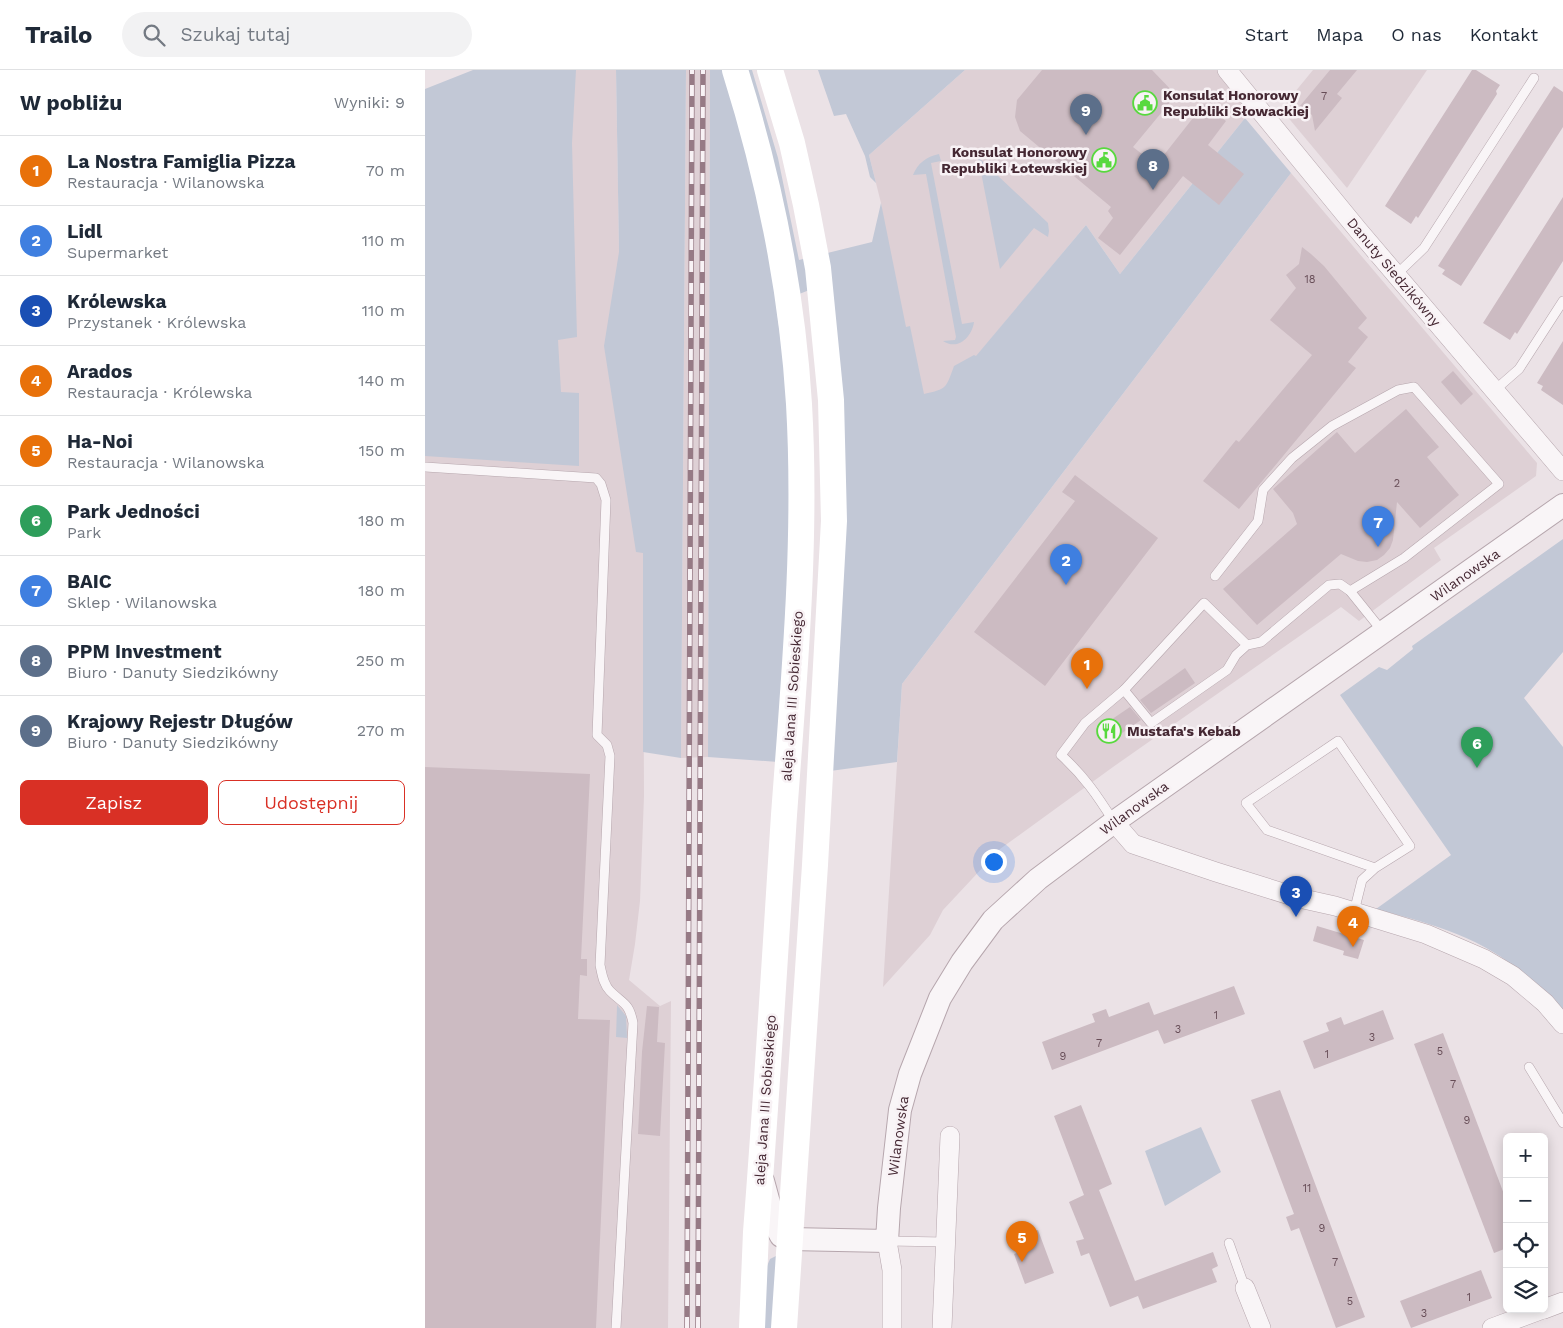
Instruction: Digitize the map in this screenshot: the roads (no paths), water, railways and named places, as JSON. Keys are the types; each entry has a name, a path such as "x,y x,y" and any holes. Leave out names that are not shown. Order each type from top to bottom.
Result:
{"main road":[{"name":"aleja Jana III Sobieskiego","path":"735,70 768,190 788,298 799,402 801,512 795,652 756,1232 752,1328"},
{"path":"770,70 792,143 820,286 831,400 834,521 815,865 784,1328"}],"street":[{"name":"Danuty Siedzikówny","path":"1227,70 1396,275 1563,471"},
{"name":"Wilanowska","path":"891,1328 892,1270 887,1241 900,1110 910,1074 940,998 962,962 993,920 1038,879 1114,822 1563,504"},
{"path":"1114,822 1133,844 1216,872 1426,934 1484,959 1520,982 1545,1003 1563,1024"},
{"path":"942,1328 950,1136"},
{"path":"761,1172 775,1225 781,1236 790,1239 887,1241"},
{"path":"1245,1288 1261,1328"},
{"path":"1548,1308 1563,1302"},
{"path":"1492,1328 1533,1313"}],"lane":[{"path":"1396,275 1424,248 1534,78"},
{"path":"1495,390 1519,369 1563,301"},
{"path":"1215,576 1258,521 1263,490 1291,458 1332,426 1398,390 1414,387 1499,484 1404,558 1350,591"},
{"path":"425,467 596,478 601,484 606,500 597,735 607,745 610,756 600,965 603,979 610,990 631,1011 633,1022 616,1328"},
{"path":"1125,690 1151,723 1227,670 1236,655 1247,646 1261,642 1329,585 1340,584 1350,591 1383,632"},
{"path":"1114,822 1079,771 1061,755 1085,723 1125,690 1205,604 1247,646"},
{"path":"1354,913 1362,880 1375,868 1410,846 1337,741 1246,803 1267,830 1375,868"},
{"path":"1529,1067 1563,1123"},
{"path":"887,1241 945,1242"},
{"path":"1229,1244 1245,1288"}],"railway":[{"path":"687,1328 692,70"},
{"path":"698,1328 703,70"}],"place":[{"name":"Konsulat Honorowy Republiki Słowackiej","path":"1145,103"},
{"name":"Krajowy Rejestr Długów","path":"1086,135"},
{"name":"Konsulat Honorowy Republiki Łotewskiej","path":"1104,160"},
{"name":"PPM Investment","path":"1153,190"},
{"name":"BAIC","path":"1378,547"},
{"name":"Lidl","path":"1066,585"},
{"name":"La Nostra Famiglia Pizza","path":"1087,689"},
{"name":"Mustafa's Kebab","path":"1109,731"},
{"name":"Park Jedności","path":"1477,768"},
{"name":"Królewska","path":"1296,917"},
{"name":"Arados","path":"1353,947"},
{"name":"Ha-Noi","path":"1022,1262"}]}
